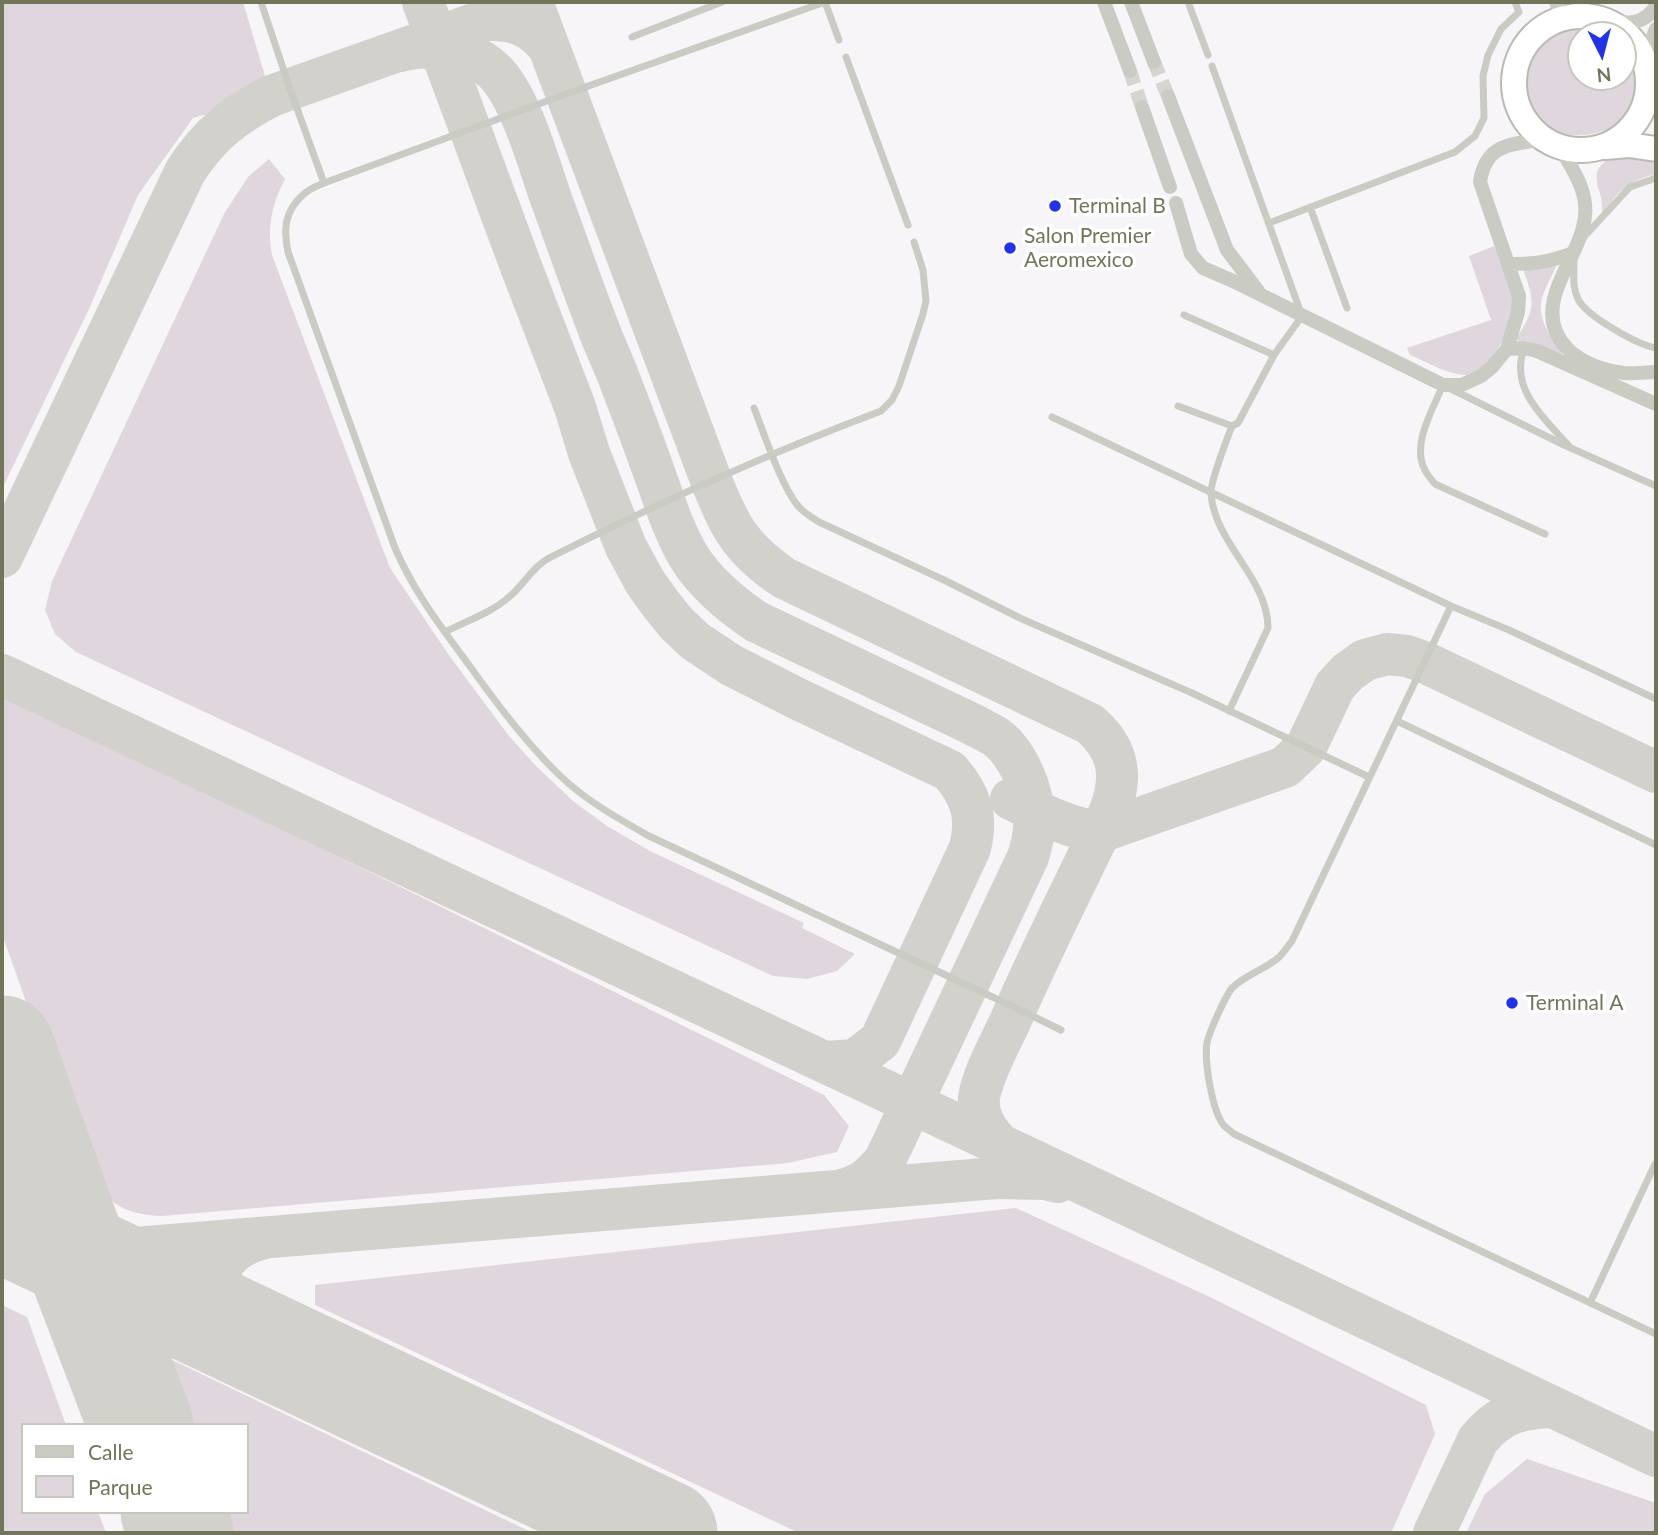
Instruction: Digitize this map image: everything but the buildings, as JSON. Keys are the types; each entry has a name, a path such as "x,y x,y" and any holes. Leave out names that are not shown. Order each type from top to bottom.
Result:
{"highway":[{"path":"1604,146 1617,140 1633,126 1652,99 1644,58 1639,47 1616,25 1559,10 1530,40 1519,59 1514,79 1519,110 1531,128 1552,143 1577,150 1629,145 1656,149"}],"street":[{"path":"1104,2 1130,71"},
{"path":"1131,2 1154,62"},
{"path":"1596,18 1622,24 1635,22 1647,17 1656,6"},
{"path":"1644,58 1656,29"},
{"path":"1168,96 1227,250 1261,295"},
{"path":"1142,107 1170,187"},
{"path":"1176,203 1191,254 1203,268 1443,385 1462,385 1492,368 1507,349 1520,304 1480,182 1482,170 1487,159 1502,147 1552,143 1580,183 1585,215 1576,247 1555,293 1551,311 1555,330 1562,343 1595,367 1611,383"},
{"path":"1509,264 1550,262 1576,247"},
{"path":"1507,349 1524,348 1537,351 1656,404"},
{"path":"1595,367 1626,373 1656,372"}],"lane":[{"path":"261,2 324,183"},
{"path":"632,37 722,2"},
{"path":"839,40 825,2 324,183 305,192 294,204 286,220 288,252 407,575 494,700 568,783 610,813 649,835 1061,1030"},
{"path":"1188,2 1208,55"},
{"path":"1269,223 1455,152 1475,136 1484,118 1483,76 1488,55 1501,29 1519,12 1515,2"},
{"path":"846,57 908,225"},
{"path":"1212,66 1302,316 1274,355 1241,419 1232,426 1210,492 1217,521 1264,600 1268,615 1268,628 1229,710"},
{"path":"1656,178 1630,187 1576,247 1574,288 1579,301 1592,316 1632,339 1656,348"},
{"path":"1310,207 1347,308"},
{"path":"445,632 502,604 520,589 540,563 549,558 711,480 881,411 892,400 899,386 926,301 923,270 914,242"},
{"path":"1184,315 1274,355"},
{"path":"1524,348 1519,367 1532,404 1573,449"},
{"path":"1545,534 1435,484 1424,470 1420,454 1421,438 1443,385 1573,449 1656,486"},
{"path":"1178,406 1232,426"},
{"path":"754,408 794,502 819,522 1022,619 1229,710 1369,777"},
{"path":"1052,417 1451,606 1509,630 1656,699"},
{"path":"1451,606 1292,941 1279,958 1231,989 1224,1001 1208,1041 1206,1056 1212,1095 1224,1126 1234,1134 1656,1334"},
{"path":"1396,721 1656,845"},
{"path":"1590,1303 1655,1164"}],"green space":[{"path":"2,2 243,2 271,96 193,118 138,195 89,309 2,489"},
{"path":"1562,29 1567,29 1567,91 1635,91 1627,114 1620,122 1600,132 1576,135 1553,130 1537,117 1528,98 1524,71 1529,57"},
{"path":"1621,153 1656,157 1656,174 1626,187 1602,215 1598,171 1607,160"},
{"path":"269,159 285,179 272,216 272,255 390,568 451,658 509,736 573,801 607,826 650,851 804,923 802,928 855,954 837,971 807,979 773,976 76,652 55,634 45,610 52,581 224,214 248,177"},
{"path":"1494,246 1514,295 1515,311 1507,333 1492,356 1484,366 1467,375 1445,371 1410,355 1407,348 1491,320 1469,256"},
{"path":"1554,264 1556,266 1542,298 1542,315 1547,330 1566,359 1516,339 1527,321 1531,307 1525,269"},
{"path":"2,691 824,1095 849,1126 837,1152 788,1163 162,1216 121,1207 103,1192 81,1157 2,934"},
{"path":"1016,1208 1210,1297 1426,1405 1435,1434 1391,1533 799,1533 315,1305 315,1285"},
{"path":"2,1305 27,1317 65,1423 21,1423 21,1514 99,1514 106,1533 2,1533"},
{"path":"166,1357 533,1533 234,1533 227,1514 248,1514 248,1423 191,1423"},
{"path":"1527,1459 1656,1503 1656,1533 1466,1533 1485,1494"}],"taxiway":[{"path":"423,2 575,407 589,453 626,547 645,582 676,623 695,641 731,665 950,771 968,798 973,816 970,848 880,1041 855,1060 826,1062"},
{"path":"532,2 711,480 738,535 757,557 784,578 1090,724 1100,733 1112,753 1117,775 1110,811 1033,970 981,1089 979,1105 982,1118 1000,1145"},
{"path":"2,557 185,172 212,137 244,111 271,96 485,20 521,25 535,33 548,46"},
{"path":"400,51 438,47 473,56 494,71 512,96 673,523 689,557 703,576 728,601 757,622 996,737 1018,763 1028,785 1034,824 1028,857 885,1160 864,1180 853,1187 838,1191"},
{"path":"1011,799 1043,815 1100,832 1285,767 1306,747 1335,686 1365,660 1387,654 1407,656 1424,662 1656,772"},
{"path":"2,675 1656,1456"},
{"path":"36,1236 73,1247 123,1249 997,1178 1045,1179 1058,1182"},
{"path":"265,1238 237,1250 228,1258 219,1280 225,1305 235,1318 248,1331 274,1348"},
{"path":"1434,1533 1478,1440 1486,1431 1511,1414 1553,1407"}],"runway":[{"path":"2,1048 76,1255 140,1423"},
{"path":"2,1220 665,1533"},
{"path":"174,1514 181,1533"}],"tunnel":[{"path":"1154,62 1168,96"},
{"path":"1130,71 1142,107"}],"place":[{"name":"Terminal B","path":"1055,206"},
{"name":"Salon Premier Aeromexico","path":"1010,248"},
{"name":"Terminal A","path":"1512,1003"}]}
